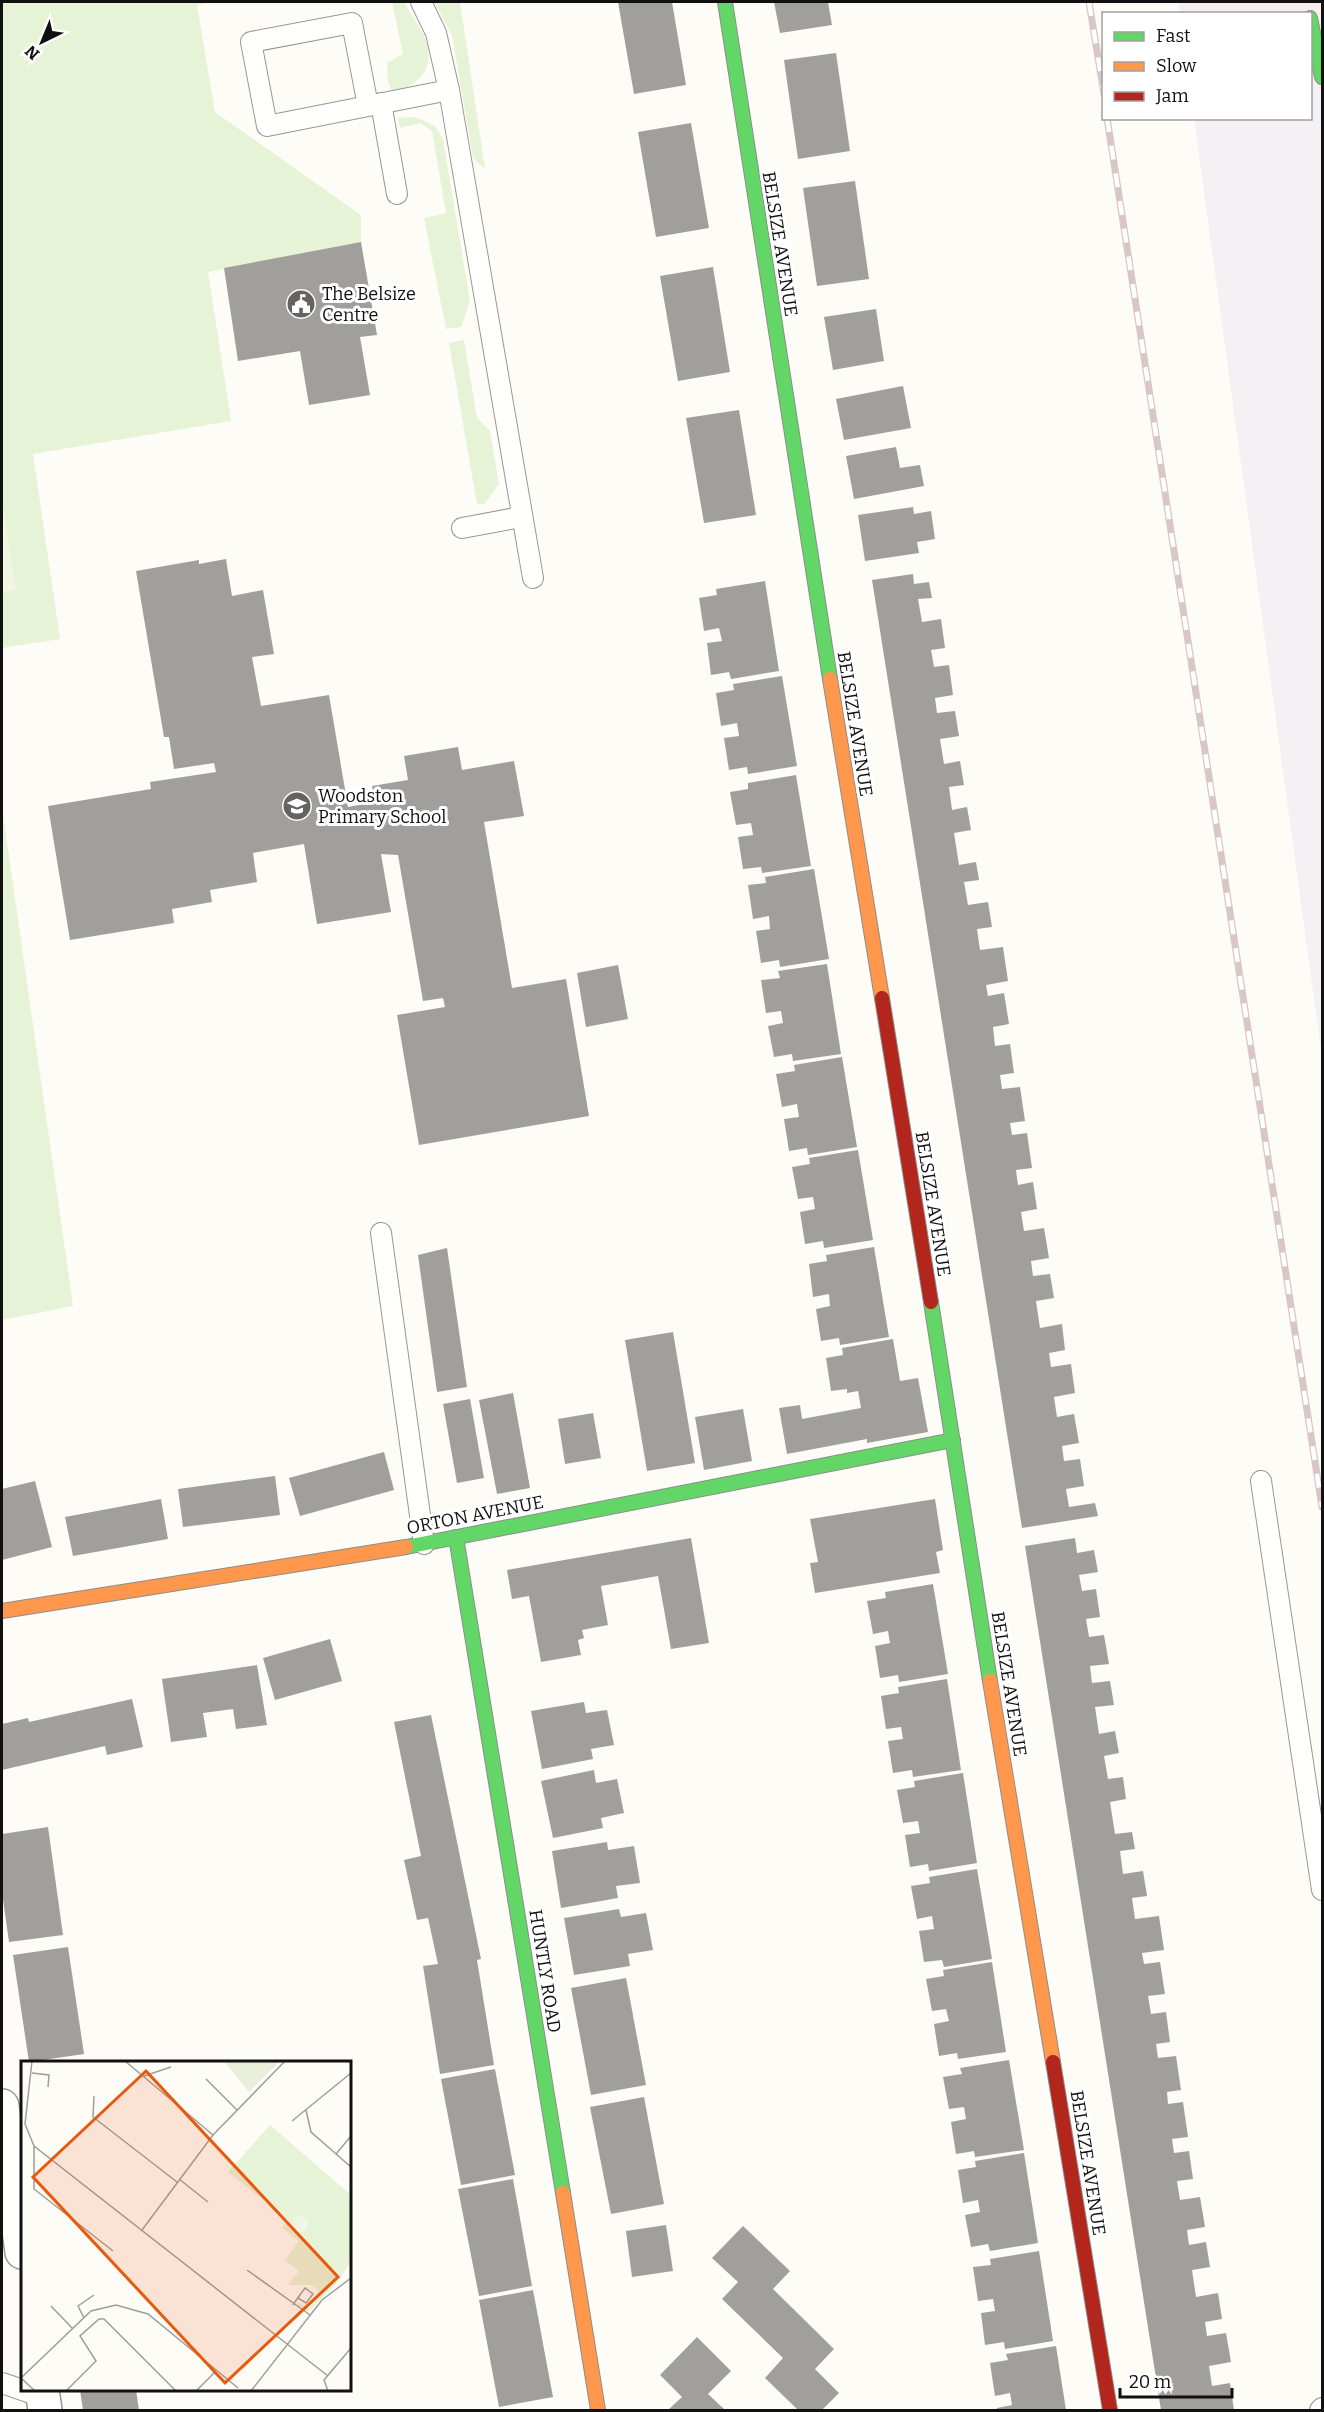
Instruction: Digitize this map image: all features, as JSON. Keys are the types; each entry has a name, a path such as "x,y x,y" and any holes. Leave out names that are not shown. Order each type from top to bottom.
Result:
{"street":[{"name":"BELSIZE AVENUE","path":"725,2 807,535 953,1440 967,1543 1110,2410"},
{"path":"1312,23 1323,77"},
{"name":"ORTON AVENUE","path":"2,1611 424,1544 953,1440"},
{"name":"HUNTLY ROAD","path":"456,1537 598,2410"},
{"path":"2,2106 21,2245"}],"lane":[{"path":"421,2 436,33 449,90 533,578"},
{"path":"397,194 375,105 352,22 251,42 267,126 375,105 449,90"},
{"path":"462,528 521,517"},
{"path":"381,1233 424,1544"},
{"path":"1262,1481 1323,1890"},
{"path":"2,2384 21,2391"},
{"path":"22,2391 44,2399"}],"shaded area":[{"path":"1178,2 1322,2 1322,1057 1194,120 1312,120 1312,12 1180,12"}],"green space":[{"path":"214,2 197,5 215,112 361,215 361,242 208,272 231,421 33,454 60,639 2,648 2,3"},
{"path":"392,2 404,2 423,33 427,44 428,62 425,70 415,82 392,92 388,82 387,63 403,54"},
{"path":"434,2 460,2 485,169 473,158 452,35"},
{"path":"415,117 435,126 443,139 470,301 461,327 446,329 424,218 446,213 432,131 420,123 400,128 398,118"},
{"path":"464,340 477,418 490,431 499,484 484,504 477,504 449,343"},
{"path":"2,502 16,590 2,593"},
{"path":"2,807 73,1306 2,1320"}],"building":[{"path":"618,2 672,2 686,85 634,94"},
{"path":"774,2 828,2 832,25 780,33"},
{"path":"836,53 850,151 798,159 784,60"},
{"path":"691,123 709,228 656,237 638,132"},
{"path":"855,181 869,279 817,286 803,188"},
{"name":"The Belsize Centre","path":"361,242 377,335 360,337 370,395 309,405 300,351 238,361 224,268"},
{"path":"713,267 730,372 678,381 660,276"},
{"path":"876,309 884,361 833,370 824,317"},
{"path":"903,386 911,428 844,440 836,399"},
{"path":"739,410 756,515 704,523 686,418"},
{"path":"896,447 900,468 920,465 924,486 854,499 846,456"},
{"path":"913,507 914,514 931,511 935,539 917,542 919,553 865,561 858,515"},
{"path":"226,559 232,596 263,590 274,654 252,657 261,706 329,695 348,807 375,802 372,786 408,780 404,756 458,747 462,770 514,761 524,816 484,822 512,988 566,979 589,1116 419,1145 397,1015 445,1007 443,998 423,1001 398,855 381,854 391,912 317,924 304,844 253,853 257,882 210,890 212,902 172,909 174,923 70,940 48,806 151,789 150,782 216,772 214,763 174,769 169,737 164,737 136,571 199,560 199,564"},
{"path":"913,574 914,584 929,582 932,598 918,599 922,622 941,619 945,648 931,650 934,667 949,665 953,695 935,698 937,713 955,711 959,736 940,739 944,764 960,761 964,785 949,787 952,810 967,807 971,830 954,833 959,865 976,862 979,880 964,882 968,905 988,902 992,927 977,929 980,950 1003,947 1008,981 986,985 988,996 1004,993 1009,1024 993,1027 995,1046 1010,1044 1014,1073 1000,1075 1002,1089 1020,1087 1025,1121 1010,1123 1012,1135 1027,1133 1032,1168 1016,1170 1018,1185 1033,1182 1037,1209 1021,1212 1024,1231 1044,1228 1049,1258 1031,1261 1033,1276 1050,1274 1054,1298 1036,1301 1040,1328 1062,1324 1065,1350 1049,1353 1051,1367 1071,1364 1075,1393 1054,1397 1057,1417 1074,1414 1079,1443 1062,1446 1064,1461 1080,1459 1084,1486 1066,1489 1069,1507 1095,1503 1098,1516 1022,1528 872,580"},
{"path":"765,581 779,671 731,679 729,672 711,675 707,643 722,641 719,628 704,631 699,598 717,595 716,589"},
{"path":"782,676 797,766 748,774 747,767 729,770 724,738 739,736 737,723 721,726 716,693 734,690 733,684"},
{"path":"796,775 811,866 762,873 761,867 743,869 738,837 753,835 751,823 736,825 730,792 748,789 748,783"},
{"path":"814,869 829,959 780,967 779,960 761,963 756,931 770,929 769,916 753,919 748,885 766,883 765,877"},
{"path":"827,964 841,1054 793,1061 792,1054 774,1057 768,1026 783,1023 781,1011 766,1013 761,980 780,978 778,971"},
{"path":"618,965 628,1019 586,1027 577,973"},
{"path":"842,1057 857,1147 808,1155 807,1148 789,1151 784,1119 799,1117 797,1104 782,1107 776,1074 795,1071 794,1065"},
{"path":"858,1150 873,1240 824,1248 823,1241 805,1244 800,1212 815,1209 813,1197 798,1199 792,1167 810,1164 809,1158"},
{"path":"874,1247 889,1337 840,1345 839,1338 821,1341 816,1309 830,1306 829,1294 813,1297 809,1264 827,1261 826,1255"},
{"path":"447,1248 467,1387 437,1392 418,1255"},
{"path":"673,1332 695,1463 647,1471 625,1340"},
{"path":"893,1339 900,1381 918,1378 928,1432 867,1443 867,1439 787,1454 779,1408 800,1405 802,1419 861,1408 858,1391 847,1393 847,1389 831,1391 826,1358 843,1355 842,1348"},
{"path":"513,1393 530,1488 497,1494 479,1400"},
{"path":"470,1399 484,1478 457,1483 443,1404"},
{"path":"743,1409 752,1461 704,1470 695,1417"},
{"path":"593,1413 601,1458 565,1464 558,1419"},
{"path":"384,1452 394,1490 300,1516 289,1478"},
{"path":"275,1476 280,1515 183,1527 178,1489"},
{"path":"35,1481 52,1547 2,1560 2,1489"},
{"path":"161,1499 168,1539 73,1556 65,1517"},
{"path":"935,1499 943,1550 936,1552 940,1573 815,1593 810,1563 818,1562 810,1519"},
{"path":"691,1538 709,1643 671,1649 658,1576 601,1586 608,1625 582,1630 584,1638 578,1640 581,1655 541,1662 529,1596 512,1599 507,1570"},
{"path":"1075,1538 1077,1553 1094,1550 1098,1572 1079,1575 1082,1591 1096,1589 1100,1617 1086,1619 1089,1637 1104,1635 1109,1664 1090,1666 1092,1683 1110,1681 1114,1705 1095,1707 1099,1734 1115,1731 1119,1753 1104,1756 1108,1779 1123,1777 1126,1799 1110,1802 1115,1834 1132,1832 1135,1849 1120,1851 1123,1874 1143,1871 1147,1896 1132,1898 1135,1919 1159,1916 1164,1950 1142,1953 1144,1964 1160,1962 1165,1994 1148,1996 1151,2014 1166,2012 1170,2042 1156,2044 1158,2058 1176,2056 1181,2090 1167,2092 1168,2104 1183,2102 1188,2137 1172,2139 1174,2153 1189,2151 1193,2179 1177,2181 1180,2200 1200,2197 1205,2227 1187,2230 1189,2245 1206,2242 1210,2267 1192,2270 1196,2297 1218,2293 1222,2319 1205,2322 1207,2336 1226,2333 1231,2362 1209,2366 1212,2386 1230,2383 1234,2410 1161,2410 1025,1546"},
{"path":"933,1584 948,1674 899,1682 898,1675 880,1678 875,1646 890,1643 888,1631 873,1634 867,1601 886,1598 885,1592"},
{"path":"330,1639 342,1681 275,1700 263,1658"},
{"path":"257,1665 267,1725 236,1729 233,1709 203,1713 207,1737 171,1742 162,1679"},
{"path":"947,1679 961,1770 913,1777 912,1770 893,1773 888,1741 903,1739 901,1727 886,1729 881,1696 899,1693 898,1687"},
{"path":"132,1699 143,1747 107,1755 105,1746 2,1770 2,1724 28,1718 29,1722"},
{"path":"584,1702 586,1713 607,1710 614,1745 591,1749 593,1759 542,1769 531,1711"},
{"path":"431,1715 481,1959 477,1960 494,2065 440,2074 423,1966 438,1964 428,1918 417,1920 404,1860 421,1856 394,1722"},
{"path":"594,1770 596,1783 617,1779 624,1813 601,1818 603,1828 553,1838 541,1781"},
{"path":"963,1773 977,1863 929,1871 928,1864 910,1867 905,1835 920,1833 918,1821 903,1823 897,1790 915,1787 914,1781"},
{"path":"48,1827 63,1935 9,1942 2,1892 2,1834"},
{"path":"607,1842 608,1850 634,1846 640,1883 616,1886 618,1898 561,1908 552,1851"},
{"path":"977,1869 992,1959 944,1967 942,1960 924,1962 919,1931 934,1929 932,1916 917,1919 911,1886 930,1883 929,1877"},
{"path":"619,1909 621,1917 646,1913 653,1950 628,1954 630,1966 574,1975 564,1918"},
{"path":"68,1947 84,2054 29,2061 13,1955"},
{"path":"992,1962 1006,2052 958,2059 957,2053 939,2056 934,2024 949,2021 946,2009 932,2011 926,1979 944,1976 943,1970"},
{"path":"626,1978 646,2085 591,2095 571,1988"},
{"path":"1009,2060 1024,2150 975,2157 974,2151 956,2154 951,2122 966,2119 964,2107 949,2109 943,2077 962,2074 960,2068"},
{"path":"495,2069 515,2175 461,2185 441,2079"},
{"path":"644,2097 664,2204 611,2214 590,2107"},
{"path":"1024,2153 1038,2243 990,2251 988,2244 971,2247 965,2215 980,2212 978,2200 963,2203 958,2170 976,2167 975,2161"},
{"path":"513,2179 532,2286 479,2296 458,2189"},
{"path":"666,2225 673,2271 632,2277 626,2231"},
{"path":"743,2226 790,2271 773,2289 834,2349 815,2369 839,2393 822,2410 798,2410 765,2378 783,2358 722,2299 738,2282 712,2258"},
{"path":"1039,2251 1053,2341 1005,2349 1004,2342 985,2345 981,2313 995,2311 993,2299 978,2301 973,2267 991,2265 990,2259"},
{"path":"533,2290 553,2397 499,2407 479,2300"},
{"path":"697,2337 731,2371 708,2394 725,2410 668,2410 682,2397 660,2375"},
{"path":"1056,2346 1066,2410 997,2410 997,2408 1012,2405 1010,2393 995,2396 990,2363 1008,2360 1006,2354"},
{"path":"80,2391 136,2391 139,2410 83,2410"}],"railway":[{"path":"1089,2 1102,82"},
{"path":"1107,120 1322,1507"}],"traffic: fast":[{"path":"725,2 830,679"},
{"path":"1312,28 1322,77"},
{"path":"931,1302 990,1681"},
{"path":"406,1547 953,1440"},
{"path":"456,1537 563,2193"}],"traffic: slow":[{"path":"830,679 882,998"},
{"path":"2,1611 406,1547"},
{"path":"990,1681 1053,2062"},
{"path":"563,2193 598,2410"}],"traffic: jam":[{"path":"882,998 931,1302"},
{"path":"1053,2062 1110,2410"}],"place":[{"name":"The Belsize Centre","path":"301,304"},
{"name":"Woodston Primary School","path":"297,806"}]}
